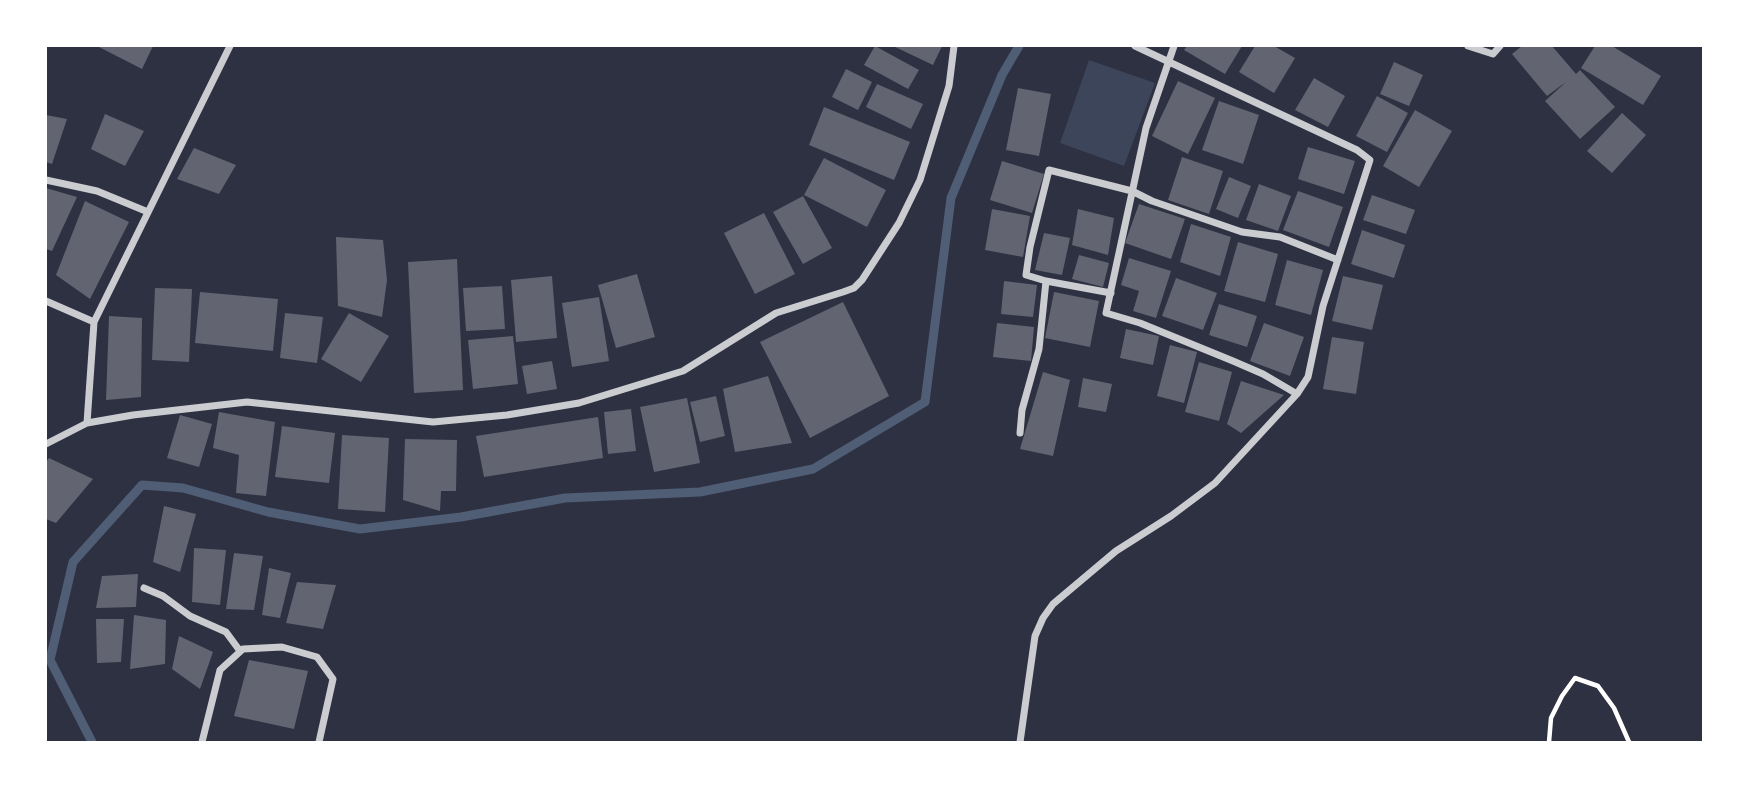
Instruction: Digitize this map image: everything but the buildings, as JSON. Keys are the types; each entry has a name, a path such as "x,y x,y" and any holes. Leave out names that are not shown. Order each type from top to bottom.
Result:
{"street":[{"path":"87,424 94,322 230,46"},
{"path":"46,444 87,424 132,415 247,402 432,422 507,415 579,403 683,371 776,313 854,288 862,280 899,223 920,180 949,86 954,46"},
{"path":"1020,743 1035,636 1042,618 1053,604 1116,551 1171,516 1215,483 1297,394 1308,377 1323,306 1370,160 1357,150 1135,46"},
{"path":"1174,46 1146,128 1106,313 1140,323 1222,356 1263,374 1297,394"},
{"path":"1468,46 1493,54 1500,46"},
{"path":"1111,293 1026,275 1049,170 1132,191 1152,201 1242,232 1280,237 1338,260"},
{"path":"46,180 97,191 148,212"},
{"path":"1020,433 1022,410 1039,349 1046,281"},
{"path":"46,301 94,322"},
{"path":"144,588 163,596 190,617 226,632 240,651"},
{"path":"202,743 220,670 240,651 282,647 317,657 333,679 318,743"}],"path":[{"path":"1549,743 1550,718 1575,678 1598,686 1614,708 1629,743"}],"shaded area":[{"path":"1089,60 1155,83 1124,166 1060,143"}],"waterway":[{"path":"92,742 50,660 73,562 142,485 183,488 268,512 360,529 461,517 565,498 700,492 813,469 925,402 951,198 1002,75 1019,46"}]}
